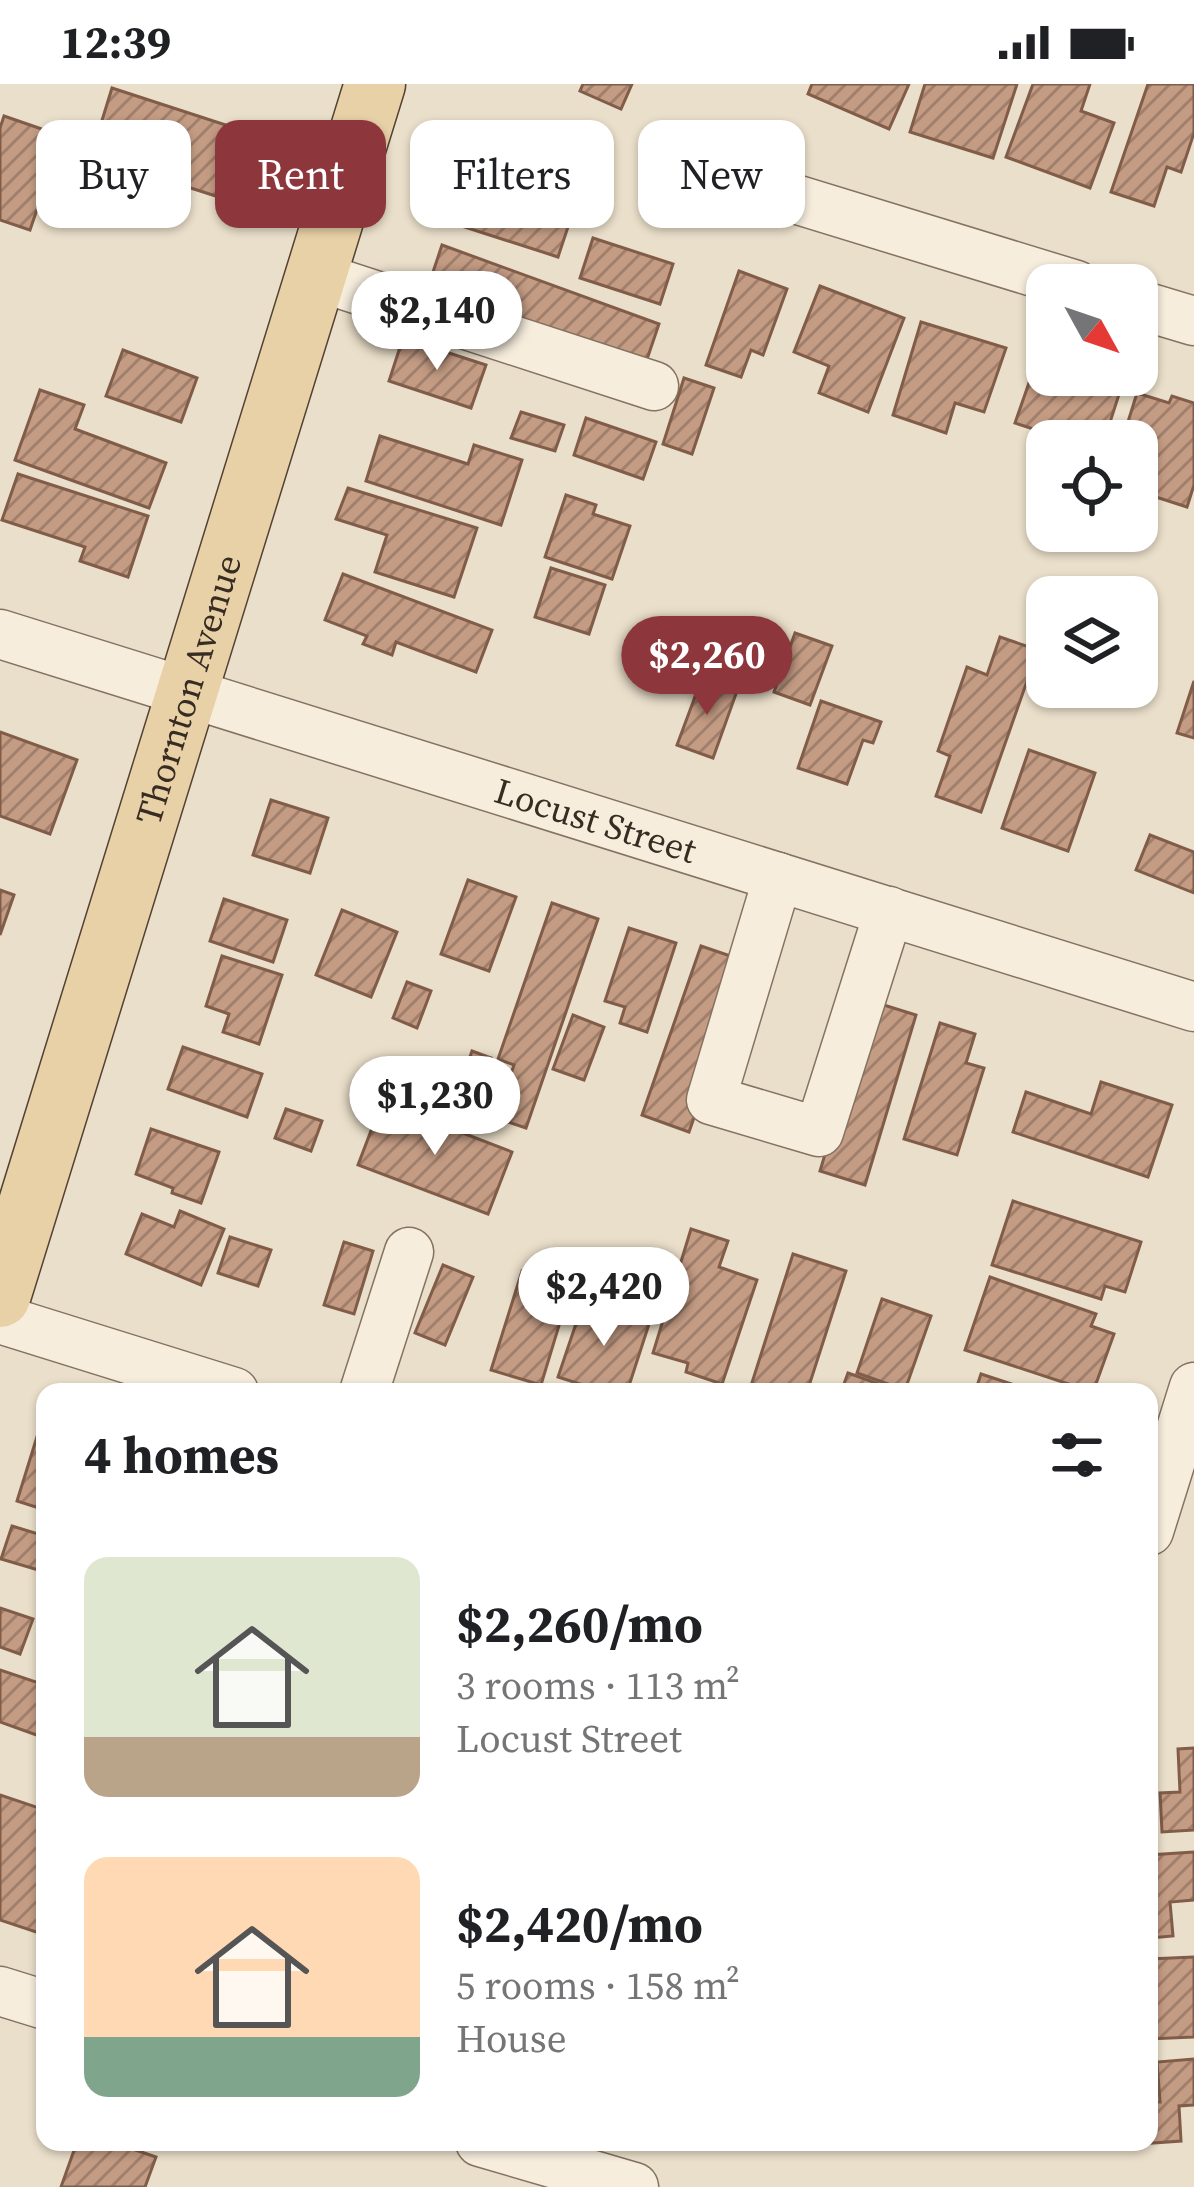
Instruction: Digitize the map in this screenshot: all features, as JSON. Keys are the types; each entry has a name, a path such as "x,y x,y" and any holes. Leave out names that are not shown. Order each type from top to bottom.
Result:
{"main road":[{"name":"Thornton Avenue","path":"0,1297 375,84"}],"street":[{"path":"805,202 1026,270"},
{"path":"316,276 654,386"},
{"path":"1158,310 1194,321"},
{"name":"Locust Street","path":"0,634 1194,1006"},
{"path":"778,877 711,1100 819,1132 889,911"},
{"path":"367,1383 409,1252"},
{"path":"0,1318 206,1383"},
{"path":"1166,1521 1194,1387"},
{"path":"0,1991 36,2002"},
{"path":"559,2153 634,2187"}],"building":[{"path":"583,84 632,84 621,109 580,91"},
{"path":"812,84 909,84 889,129 808,94"},
{"path":"925,84 1017,84 993,158 910,132"},
{"path":"1033,84 1090,84 1081,111 1114,123 1090,188 1006,157"},
{"path":"1148,84 1194,84 1194,133 1181,172 1167,167 1154,206 1111,192"},
{"path":"112,88 215,121 215,196 191,188 191,120 102,120"},
{"path":"4,116 36,127 36,212 30,230 0,220"},
{"path":"468,228 568,228 558,257"},
{"path":"593,238 673,264 660,304 580,278"},
{"path":"442,245 659,324 644,368 492,313 497,301 431,278"},
{"path":"739,271 787,289 763,355 751,350 741,377 706,365"},
{"path":"820,286 904,318 868,412 819,393 829,366 794,352"},
{"path":"921,322 1006,348 984,412 955,403 946,433 893,415"},
{"path":"403,338 486,365 471,408 389,381"},
{"path":"123,350 197,378 181,422 106,396"},
{"path":"684,378 714,388 692,454 663,444"},
{"path":"40,390 84,405 75,429 166,463 149,508 15,460"},
{"path":"1026,391 1026,396 1118,396 1111,420 1026,420 1026,427 1015,423"},
{"path":"1136,396 1169,403 1172,396 1194,403 1194,485 1187,507 1158,498 1158,420 1129,420"},
{"path":"521,412 564,425 555,451 511,438"},
{"path":"586,418 656,442 643,479 574,455"},
{"path":"380,436 468,464 474,445 522,460 501,525 366,481"},
{"path":"18,474 148,516 128,577 80,561 85,547 2,520"},
{"path":"348,488 477,528 454,597 375,572 387,535 336,519"},
{"path":"566,495 596,505 593,514 630,526 612,579 545,557"},
{"path":"551,568 605,585 589,634 535,617"},
{"path":"343,574 492,630 476,672 396,642 392,655 363,644 367,636 325,620"},
{"path":"795,633 832,646 810,705 774,692"},
{"path":"1000,637 1026,646 1026,684 981,812 936,796 950,756 938,751 967,667 987,675"},
{"path":"702,678 737,691 713,758 677,745"},
{"path":"1194,681 1194,738 1177,733"},
{"path":"821,701 881,722 873,743 863,740 847,784 798,768"},
{"path":"0,732 77,760 50,834 0,816"},
{"path":"1029,750 1095,773 1068,851 1002,828"},
{"path":"271,800 328,818 310,873 253,855"},
{"path":"1150,835 1194,852 1194,893 1136,870"},
{"path":"468,880 516,897 489,971 441,954"},
{"path":"0,890 14,895 0,935"},
{"path":"224,899 287,920 273,962 210,941"},
{"path":"552,903 598,919 526,1128 454,1104 472,1051 491,1058 484,1080 506,1088 514,1065 498,1059"},
{"path":"342,910 397,932 371,997 316,975"},
{"path":"629,928 676,943 647,1032 620,1023 625,1007 605,1001"},
{"path":"701,946 748,962 689,1132 642,1115"},
{"path":"222,956 282,975 259,1044 223,1032 229,1014 206,1006"},
{"path":"407,982 431,991 417,1028 393,1018"},
{"path":"871,1001 916,1015 865,1185 820,1171"},
{"path":"573,1015 604,1027 584,1080 553,1069"},
{"path":"940,1023 975,1034 966,1063 984,1068 957,1155 904,1139"},
{"path":"183,1047 262,1074 247,1117 168,1089"},
{"path":"1101,1082 1172,1105 1148,1177 1013,1132 1026,1092 1091,1114"},
{"path":"382,1102 512,1152 488,1214 358,1165"},
{"path":"286,1109 322,1121 311,1151 275,1138"},
{"path":"151,1129 219,1152 201,1203 136,1174"},
{"path":"1013,1201 1141,1242 1125,1292 1105,1286 1101,1299 992,1265"},
{"path":"180,1211 224,1229 201,1285 126,1254 142,1214 174,1227"},
{"path":"691,1229 728,1241 719,1267 757,1280 722,1383 686,1372 688,1363 653,1353"},
{"path":"230,1237 271,1250 258,1286 218,1273"},
{"path":"344,1242 373,1251 354,1314 324,1305"},
{"path":"793,1254 846,1271 810,1383 752,1383"},
{"path":"443,1265 473,1277 445,1345 415,1333"},
{"path":"522,1271 559,1283 552,1305 564,1309 542,1383 491,1370"},
{"path":"990,1277 1096,1314 1091,1326 1114,1334 1096,1383 1066,1383 965,1350"},
{"path":"882,1299 931,1316 907,1383 885,1383 857,1373"},
{"path":"584,1300 650,1321 630,1383 577,1383 558,1377"},
{"path":"848,1373 876,1383 844,1383"},
{"path":"981,1374 1008,1383 978,1383"},
{"path":"36,1440 36,1507 17,1501"},
{"path":"12,1526 36,1533 36,1569 1,1559"},
{"path":"0,1608 33,1619 20,1654 0,1647"},
{"path":"0,1670 36,1682 36,1735 0,1722"},
{"path":"1194,1748 1194,1830 1162,1832 1160,1793 1180,1792 1178,1749"},
{"path":"0,1795 36,1807 36,1932 0,1920"},
{"path":"1194,1852 1194,1900 1170,1902 1173,1936 1158,1937 1158,1854"},
{"path":"1194,1957 1194,2037 1158,2039 1158,1959"},
{"path":"1194,2059 1194,2105 1179,2106 1181,2141 1158,2143 1158,2062"},
{"path":"74,2151 138,2151 156,2157 145,2187 61,2187"}]}
